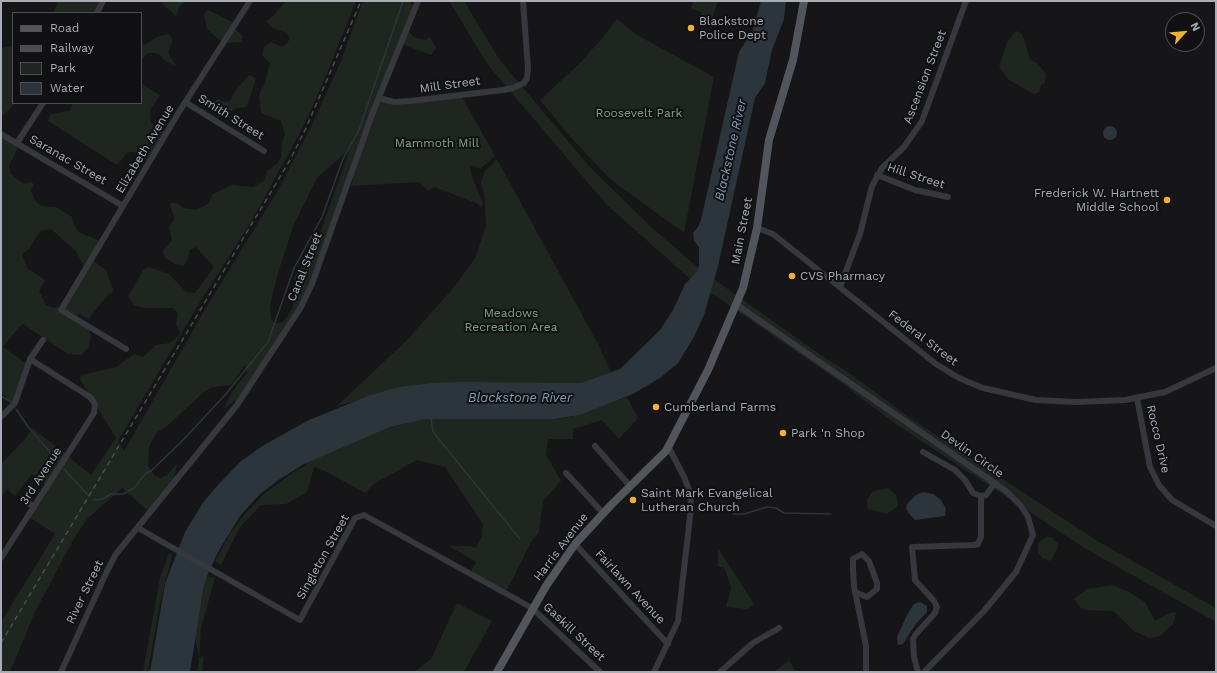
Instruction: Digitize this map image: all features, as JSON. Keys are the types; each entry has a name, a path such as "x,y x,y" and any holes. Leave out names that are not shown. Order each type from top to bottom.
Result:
{"main road":[{"name":"Main Street","path":"667,450 708,370 743,288 758,228 769,140 793,60 804,1"},
{"name":"Harris Avenue","path":"497,672 532,608 555,572 576,544 603,513 667,450"}],"street":[{"path":"97,12 103,1"},
{"name":"Elizabeth Avenue","path":"126,349 62,310 186,102 250,1"},
{"name":"Canal Street","path":"138,528 237,405 301,306 312,284 379,98 418,1"},
{"name":"Mill Street","path":"379,98 394,102 410,102 503,90 524,83 527,78 528,69 523,1"},
{"name":"Ascension Street","path":"840,286 860,234 872,186 882,168 904,147 922,121 966,1"},
{"name":"Smith Street","path":"186,102 264,152"},
{"path":"17,143 42,104"},
{"name":"Saranac Street","path":"1,134 123,206"},
{"name":"Hill Street","path":"878,175 915,190 948,198"},
{"name":"Federal Street","path":"758,228 773,234 936,364 959,378 983,388 1038,400 1090,402 1137,398 1174,389 1216,368"},
{"name":"Devlin Circle","path":"737,305 995,483 1025,512 1032,526 1032,540 1016,572 1002,591 924,672"},
{"path":"1,416 15,403 30,359 43,340"},
{"name":"3rd Avenue","path":"1,558 94,413 95,404 90,397 30,359"},
{"name":"Rocco Drive","path":"1137,398 1150,467 1159,486 1178,504 1216,526"},
{"path":"594,446 630,486"},
{"path":"654,672 676,626 679,615 691,508 690,492 685,478 667,450"},
{"path":"923,452 955,470 966,480 973,493 981,496 986,495 995,483"},
{"path":"566,473 603,513"},
{"path":"918,672 914,657 913,640 916,634 935,613 937,607 934,601 915,580 912,547 978,544 981,537 981,496"},
{"path":"26,501 34,507"},
{"name":"Singleton Street","path":"138,528 300,620 355,518 364,515 532,608"},
{"name":"River Street","path":"61,672 116,554 138,528"},
{"name":"Fairlawn Avenue","path":"576,544 668,644"},
{"path":"855,592 867,597 876,589 877,583 868,561 862,554 853,559 855,592 866,642 866,672"},
{"name":"Gaskill Street","path":"532,608 600,672"},
{"path":"720,672 753,643 779,628"}],"green space":[{"path":"58,1 103,1 97,12 54,12"},
{"path":"162,1 186,1 179,7 176,17 164,6"},
{"name":"Mammoth Mill","path":"286,1 356,1 323,83 303,127 251,222 200,302 118,441 124,451 207,306 278,190 310,129 340,63 363,1 410,1 415,10 407,30 414,37 426,40 430,37 436,48 431,55 402,44 380,96 388,101 461,95 495,156 480,169 475,166 470,166 471,174 483,204 481,208 478,204 435,187 428,191 419,182 351,186 354,176 350,175 309,290 239,398 223,409 234,389 247,373 245,365 231,385 213,387 205,391 166,427 156,433 149,447 148,466 154,475 160,478 167,475 177,464 174,480 149,512 122,488 87,519 72,542 35,612 10,672 1,672 1,622 55,534 29,517 48,487 32,474 15,496 7,489 1,497 1,464 25,439 33,428 91,475 116,438 80,379 81,375 116,367 134,354 143,357 156,345 170,343 180,334 176,324 178,314 174,308 146,308 133,305 128,296 144,269 149,267 169,274 186,292 195,293 214,267 196,247 190,250 184,266 175,264 164,257 163,250 172,241 169,227 175,218 170,203 177,203 183,208 196,210 208,204 213,194 232,185 253,187 264,181 267,171 277,164 281,157 282,143 285,134 281,121 261,113 259,94 264,85 270,63 262,55 264,47 271,42 282,47 288,43 289,38 287,33 273,28 266,21 272,17","holes":["349,152 309,264 300,268 294,278 296,298 292,309 283,322 273,322 271,319 270,306 278,273 294,224 317,178 344,154"]},
{"path":"449,1 464,1 499,59 589,166 651,227 701,270 815,351 852,375 910,418 1099,542 1216,608 1216,622 1086,549 897,425 839,381 688,277 607,205 488,65"},
{"path":"693,1 718,1 712,19 704,21 700,18 702,12 691,9"},
{"path":"208,10 234,23 234,27 243,37 241,42 223,43 207,29 204,14"},
{"name":"Roosevelt Park","path":"617,19 637,35 714,77 684,233 610,179 573,140 540,100 580,63"},
{"path":"1016,31 1021,33 1024,39 1030,60 1037,63 1046,74 1045,83 1041,85 1039,92 1034,94 1009,80 999,67 1007,42"},
{"path":"168,34 173,39 168,53 177,67 164,60 159,54 146,54 142,60 142,43 144,45 157,37"},
{"path":"12,46 12,104 14,104 1,118 1,48"},
{"path":"249,75 256,78 247,107 236,108 226,114 212,109 214,102 218,99 224,102 230,101 235,91"},
{"path":"142,84 160,95 150,110 151,122 155,127 167,133 150,164 142,156 134,152 128,152 117,165 48,121 50,114 70,111 73,104 142,104"},
{"path":"1,134 18,148 9,166 11,174 24,184 31,182 34,184 31,191 36,202 42,206 56,207 72,217 73,223 79,232 102,242 93,261 106,270 113,289 112,293 109,294 100,304 89,319 77,313 79,320 87,327 91,335 89,346 82,355 68,354 23,324 20,326 3,347 27,364 13,405 1,392","holes":["51,229 76,251 86,271 64,306 54,308 46,305 39,291 45,280 27,268 22,254 29,249 40,231"]},
{"name":"Meadows Recreation Area","path":"497,159 598,344 611,372 590,381 573,385 363,399 337,406 407,340 455,286 475,258 486,226 485,200 481,182 485,171"},
{"path":"627,397 638,418 619,439 602,420 573,429 573,439 548,439 546,455 561,481 543,501 539,532 531,542 505,594 469,575 476,562 449,546 470,546 476,548 482,536 483,524 445,467 417,460 374,484 365,493 325,471 314,467 307,492 286,504 261,505 240,527 221,565 215,561 231,532 244,515 264,494 293,472 307,465 304,464 321,455 390,427 426,419 439,418 554,419 571,417"},
{"path":"888,488 896,495 898,506 887,514 869,509 867,507 867,500 873,491"},
{"path":"1047,536 1053,538 1059,545 1051,561 1042,558 1038,552 1038,543"},
{"path":"718,548 754,604 747,609 726,607 731,588 723,567 718,567"},
{"path":"169,553 172,555 159,608 148,672 143,672 160,578"},
{"path":"207,576 215,578 201,628 199,657 195,638"},
{"path":"1112,585 1127,591 1145,602 1155,621 1170,613 1176,613 1173,624 1160,636 1149,638 1134,631 1113,611 1085,610 1081,608 1074,599 1087,589"},
{"path":"457,603 492,621 464,672 414,672 431,659"},
{"path":"204,656 202,672 197,672 199,657"},
{"path":"789,660 796,672 774,672"}],"water":[{"name":"Blackstone River","path":"761,1 786,1 784,19 772,50 765,83 755,98 718,266 704,315 694,337 678,363 660,378 633,394 580,415 554,419 426,419 390,427 304,464 260,494 240,516 218,552 207,576 203,591 190,672 150,672 165,584 185,532 202,504 216,487 241,461 264,445 309,420 368,396 399,387 433,383 463,382 581,383 620,369 660,330 673,310 685,284 695,274 699,266 699,247 694,241 693,233 701,220 739,52 753,30"},
{"path":"1107,126 1113,126 1117,130 1117,136 1113,140 1107,140 1103,136 1103,130"},
{"path":"923,492 933,494 941,500 946,509 945,516 915,520 911,516 906,509 907,504 916,495"},
{"path":"920,602 927,606 927,612 915,625 903,644 898,645 897,637 908,613 914,604"}],"waterway":[{"path":"94,500 103,499 111,494 123,494 134,488 146,473 151,471 184,439 225,395 268,342 294,268 322,217 343,159 359,130 403,1"},
{"path":"1,396 11,402"},
{"path":"16,409 29,428 58,461"},
{"path":"431,418 433,432 520,539"},
{"path":"64,469 88,495"},
{"path":"733,514 744,514 767,507 776,508 784,513 831,514"}],"railway":[{"path":"1,643 290,160 306,128 361,1"}],"place":[{"name":"Blackstone Police Dept","path":"691,28"},
{"name":"Frederick W. Hartnett Middle School","path":"1167,200"},
{"name":"CVS Pharmacy","path":"792,276"},
{"name":"Cumberland Farms","path":"656,407"},
{"name":"Park 'n Shop","path":"783,433"},
{"name":"Saint Mark Evangelical Lutheran Church","path":"633,500"}]}
